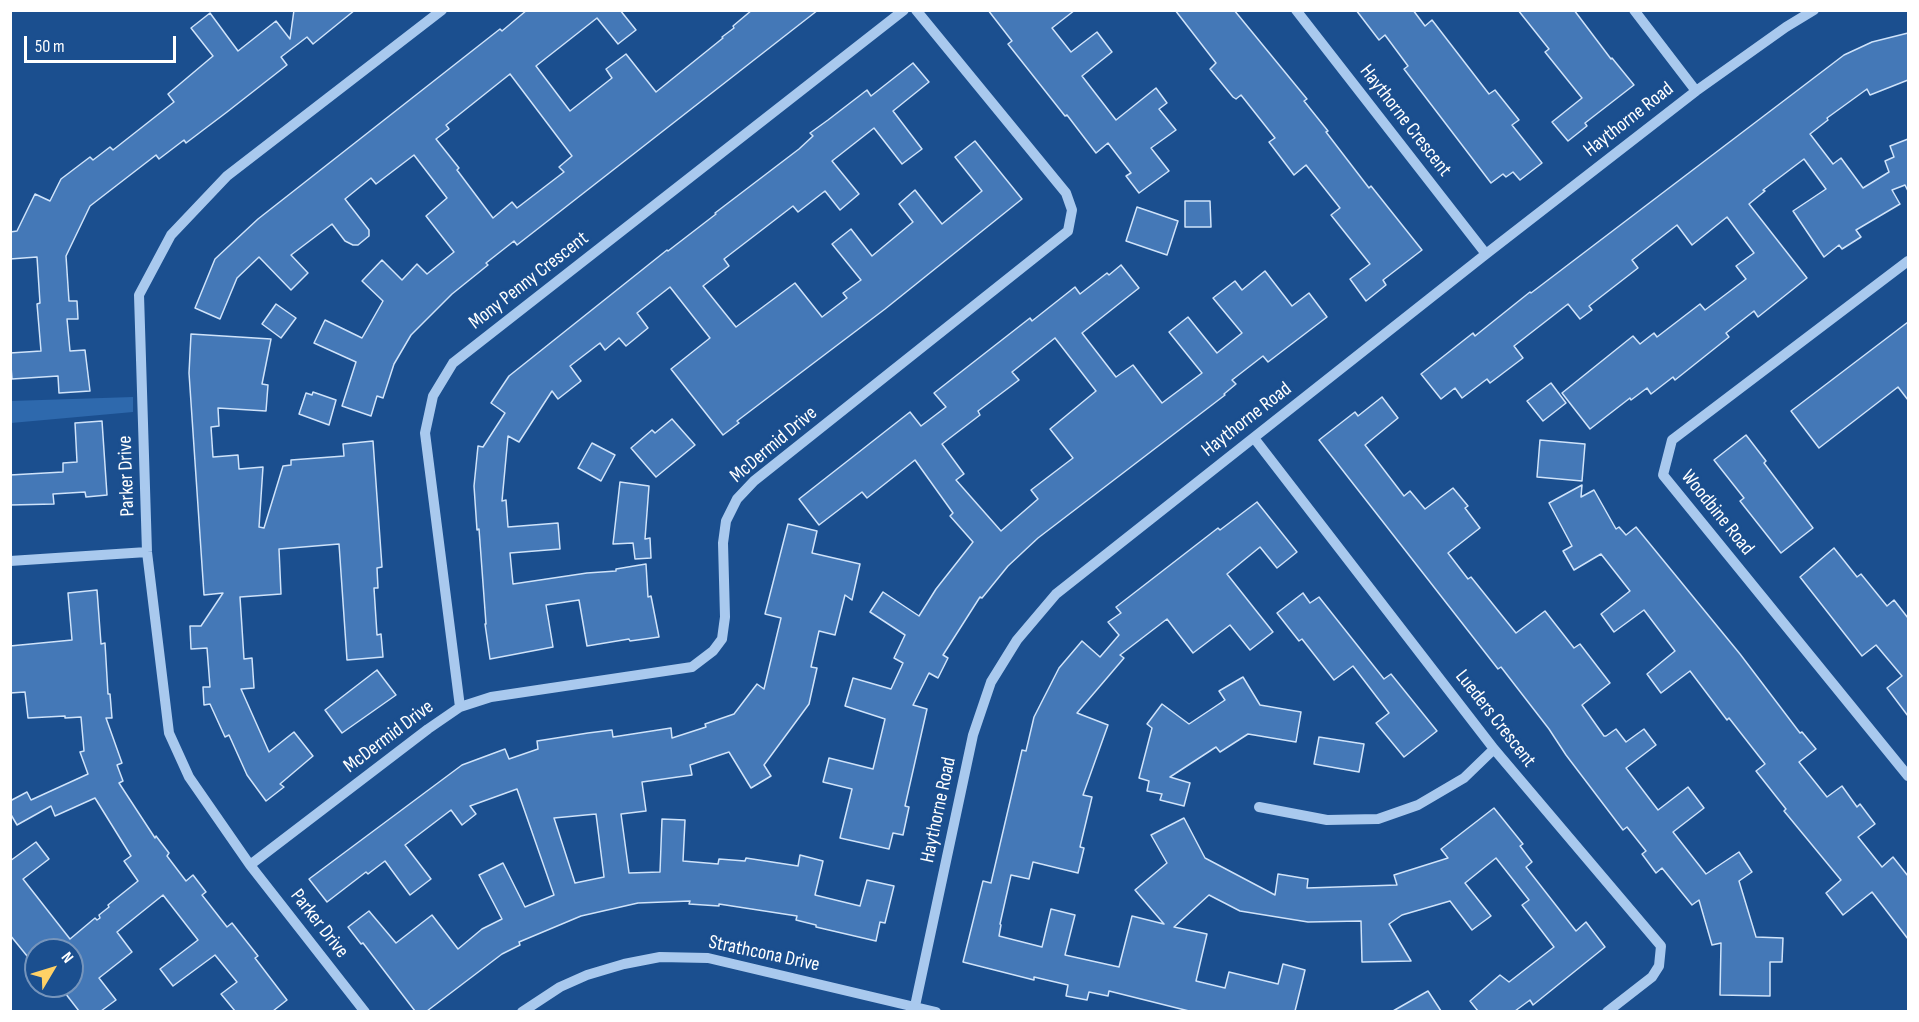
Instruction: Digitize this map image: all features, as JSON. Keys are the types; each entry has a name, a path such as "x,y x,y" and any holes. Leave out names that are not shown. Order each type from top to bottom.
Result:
{"street":[{"name":"Parker Drive","path":"365,1011 250,865 189,777 169,733 147,552 139,295 171,235 227,176 442,10"},
{"name":"Mony Penny Crescent","path":"460,707 425,433 434,396 453,363 904,10"},
{"name":"McDermid Drive","path":"250,865 460,707 491,697 692,667 713,651 722,639 725,617 723,543 726,521 737,499 754,481 1068,231 1072,210 1066,193 916,10"},
{"name":"Haythorne Crescent","path":"1296,10 1486,254"},
{"path":"1634,10 1696,91"},
{"name":"Haythorne Road","path":"915,1006 973,735 991,682 1017,640 1056,594 1696,91 1786,27 1814,10"},
{"name":"Woodbine Road","path":"1908,261 1672,440 1663,476 1908,776"},
{"name":"Lueders Crescent","path":"1254,438 1494,749 1661,946 1659,966 1652,976 1607,1011"},
{"path":"10,561 147,552"},
{"path":"1259,807 1327,820 1378,819 1418,805 1464,778 1494,749"},
{"name":"Strathcona Drive","path":"522,1011 587,975 624,964 660,957 708,958 936,1011"}],"shaded area":[{"path":"133,397 133,412 11,423 11,401"}],"building":[{"path":"294,10 355,10 313,44 307,37 281,57 287,65 227,112 186,143 184,140 159,159 156,155 90,206 66,256 69,301 77,301 78,319 67,319 70,351 85,350 90,391 59,393 58,376 12,379 10,353 41,351 37,304 40,303 37,257 10,259 10,232 17,231 35,194 50,201 61,179 90,157 93,160 110,147 113,150 174,102 168,94 213,56 191,28 210,13 238,51 276,21 290,39"},
{"path":"527,10 620,10 636,30 618,44 597,18 536,66 570,111 612,78 606,69 626,54 656,92 723,38 752,10 818,10 517,245 514,241 486,263 488,265 452,294 411,335 394,364 383,398 377,396 371,416 342,406 356,362 314,343 325,320 362,338 383,301 362,281 382,260 402,280 417,264 427,274 454,252 426,216 447,198 414,155 376,184 371,178 345,199 369,230 369,236 358,245 345,241 332,224 291,255 308,273 291,290 259,257 237,278 220,319 195,308 215,259 258,219 500,29 502,31","holes":["510,74 572,156 559,167 564,172 517,208 512,202 493,218 436,139 449,129 446,125"]},
{"path":"988,10 1075,10 1052,28 1071,52 1097,32 1112,52 1082,76 1116,120 1156,88 1167,103 1159,109 1176,130 1151,148 1169,171 1139,193 1126,176 1131,173 1108,143 1096,153 1067,115 1065,116 1008,44 1012,41"},
{"path":"1175,10 1234,10 1307,99 1304,101 1369,188 1371,186 1422,250 1383,280 1386,285 1366,301 1350,279 1370,264 1331,215 1340,208 1306,165 1294,175 1269,142 1275,138 1241,95 1236,99 1233,97 1210,69 1216,63"},
{"path":"1356,10 1413,10 1425,26 1432,20 1489,94 1495,90 1519,120 1512,125 1542,163 1520,180 1513,172 1506,177 1503,174 1491,183 1404,69 1408,66 1385,35 1379,40"},
{"path":"1518,10 1574,10 1634,85 1585,123 1587,126 1568,141 1552,122 1582,98 1545,52 1549,49"},
{"path":"1908,33 1908,80 1870,95 1867,89 1827,118 1828,120 1810,134 1833,164 1841,158 1863,188 1889,172 1885,161 1894,157 1890,146 1908,139 1908,191 1905,185 1892,190 1900,204 1856,230 1861,237 1842,249 1839,245 1824,257 1793,211 1826,189 1804,159 1763,190 1765,191 1749,204 1807,278 1758,317 1754,311 1726,333 1729,337 1675,380 1673,377 1651,394 1647,388 1631,400 1630,398 1590,429 1562,393 1633,336 1640,344 1654,333 1657,337 1700,304 1705,310 1746,279 1736,266 1754,253 1727,217 1692,245 1677,225 1632,260 1638,268 1589,306 1592,310 1580,319 1568,304 1514,346 1523,358 1490,383 1487,379 1462,398 1455,388 1441,399 1421,374 1473,333 1475,336 1844,55 1872,42"},
{"path":"913,63 929,82 893,111 922,149 902,164 874,128 832,161 859,194 840,210 825,191 798,212 793,206 724,259 729,266 703,286 736,327 795,283 822,317 847,298 843,293 861,280 832,244 851,229 872,256 913,222 899,204 915,190 942,224 982,191 955,157 975,141 1022,199 885,309 737,421 739,423 723,435 671,369 710,338 670,287 637,313 648,328 626,346 619,338 605,350 600,343 570,366 581,381 558,399 552,391 519,442 508,436 502,501 506,500 508,527 558,523 560,549 510,553 513,584 616,571 616,569 646,564 648,597 651,596 659,637 587,646 579,600 546,605 553,647 490,659 474,486 478,446 483,447 505,413 491,403 509,376 667,250 799,149 813,136 810,133 867,90 871,96"},
{"path":"1185,201 1210,201 1211,227 1185,227"},
{"path":"1137,207 1178,221 1167,255 1126,241"},
{"path":"1121,265 1139,288 1082,333 1116,377 1133,365 1162,403 1202,373 1169,332 1188,317 1217,353 1242,333 1213,298 1235,281 1242,290 1265,271 1292,306 1309,293 1327,317 1268,362 1263,356 1232,380 1236,384 1225,395 1038,538 1008,566 982,598 980,597 943,655 948,658 938,678 929,673 913,705 927,709 905,806 909,807 903,835 893,833 889,849 840,838 852,789 823,782 829,758 873,769 885,719 845,706 853,678 891,689 903,663 894,658 905,635 870,612 883,592 919,616 936,589 973,542 950,516 953,513 915,460 867,498 862,492 819,525 799,499 910,412 921,426 946,407 934,393 1030,318 1032,321 1075,287 1080,294 1107,273 1109,275","holes":["1055,338 1096,391 1050,429 1073,458 1031,490 1038,499 1001,531 956,480 964,474 942,444 980,415 978,411 1019,380 1012,372"]},
{"path":"276,304 296,318 281,338 262,324"},
{"path":"1908,322 1908,400 1898,387 1819,448 1791,411"},
{"path":"191,334 271,339 262,384 268,385 266,411 218,408 219,426 211,427 213,457 238,455 239,469 263,467 259,527 264,528 283,466 291,465 291,460 344,456 343,444 373,441 382,567 377,568 378,588 374,588 377,635 381,634 383,657 347,660 339,544 279,549 281,594 240,597 244,659 252,658 254,688 241,689 269,752 294,732 313,756 280,784 284,787 266,801 247,775 229,735 225,737 210,704 204,705 203,687 210,687 207,648 191,649 190,626 201,626 223,593 204,595 189,373"},
{"path":"1551,383 1566,403 1543,421 1527,401"},
{"path":"313,392 336,400 329,425 299,414 306,393 312,395"},
{"path":"1382,397 1398,418 1365,445 1404,496 1410,491 1425,509 1453,488 1468,506 1465,508 1480,528 1448,553 1468,579 1471,577 1516,633 1545,611 1574,648 1580,644 1610,683 1582,705 1604,736 1616,729 1626,742 1644,729 1656,745 1626,768 1658,810 1688,787 1704,808 1673,832 1706,874 1739,852 1752,872 1739,881 1756,937 1783,938 1782,962 1770,962 1770,996 1720,995 1721,943 1712,945 1699,900 1692,905 1662,868 1656,873 1642,854 1646,851 1627,827 1623,830 1501,667 1498,669 1319,440 1355,412 1358,416"},
{"path":"672,419 695,445 656,477 631,448 652,430 655,433"},
{"path":"102,421 107,495 86,497 85,492 53,494 54,504 10,505 10,475 63,472 63,463 77,462 75,423"},
{"path":"1746,435 1813,528 1781,553 1740,501 1744,498 1714,460"},
{"path":"1540,440 1585,444 1582,481 1537,477"},
{"path":"592,443 615,455 601,481 578,468"},
{"path":"620,482 649,486 645,539 650,538 651,558 635,559 633,543 613,544"},
{"path":"1582,485 1581,497 1594,490 1616,529 1619,527 1626,535 1636,527 1740,654 1800,733 1802,732 1816,749 1799,762 1827,797 1842,786 1857,807 1860,804 1875,824 1858,837 1882,867 1893,857 1908,876 1908,939 1872,892 1843,915 1826,893 1841,880 1784,811 1786,809 1756,771 1765,764 1729,718 1727,720 1690,671 1661,693 1647,674 1675,651 1644,610 1614,632 1601,614 1630,591 1601,554 1574,570 1563,551 1572,546 1549,503"},
{"path":"1257,502 1297,552 1277,568 1260,547 1227,574 1273,632 1250,650 1230,625 1193,653 1167,619 1120,655 1124,658 1077,713 1108,725 1083,795 1092,797 1080,847 1084,848 1078,873 1033,862 1029,879 1011,875 999,936 1042,947 1051,909 1075,915 1065,955 1119,967 1132,916 1164,924 1135,890 1167,863 1151,835 1184,818 1205,858 1275,895 1278,874 1308,879 1307,888 1397,885 1394,875 1448,858 1441,849 1494,808 1523,844 1520,846 1532,862 1526,867 1576,931 1586,922 1605,947 1533,1005 1530,1000 1515,1011 1478,1011 1470,1001 1500,975 1509,982 1554,947 1522,905 1529,900 1496,858 1465,883 1491,916 1472,930 1450,901 1402,915 1389,924 1411,961 1362,962 1361,921 1308,922 1240,911 1209,895 1174,927 1207,934 1196,981 1225,988 1229,972 1278,984 1283,964 1305,970 1295,1011 1189,1011 1109,991 1108,996 1089,992 1087,1000 1066,996 1068,985 1034,977 1034,980 963,962 983,881 991,883 1022,750 1026,751 1034,717 1059,668 1082,641 1100,657 1119,635 1108,622 1121,613 1116,607 1218,528 1220,530"},
{"path":"788,524 817,531 812,553 860,564 852,600 845,595 835,635 819,631 811,667 817,668 809,704 764,765 771,776 751,788 729,752 690,765 692,775 642,782 646,811 621,814 629,873 660,872 662,819 685,820 683,861 718,864 719,859 745,861 746,858 798,866 800,855 823,861 815,895 860,906 867,880 894,886 885,923 880,922 876,941 816,927 816,925 796,920 797,916 719,904 719,906 689,904 690,901 638,903 581,916 519,942 520,945 502,954 427,1011 415,1011 348,927 369,911 396,943 432,915 458,949 482,929 502,919 479,875 503,863 525,907 554,895 517,789 470,806 476,814 462,825 451,810 405,845 431,879 410,895 385,861 368,874 366,872 327,902 309,879 462,765 505,749 509,759 538,749 537,741 588,733 612,730 613,737 671,728 672,738 706,727 705,724 734,714 757,684 764,689 781,618 765,614","holes":["596,814 604,877 575,883 554,818"]},
{"path":"1834,548 1857,577 1861,574 1887,606 1894,600 1908,618 1908,716 1887,688 1902,676 1876,645 1862,656 1800,577"},
{"path":"97,590 101,644 105,643 112,718 106,718 122,763 117,765 123,781 119,783 186,881 193,875 206,892 202,895 227,927 232,923 258,956 255,958 287,1000 273,1011 235,1011 221,994 237,982 215,955 173,986 160,969 198,940 163,895 117,932 132,952 99,978 116,1000 101,1011 79,1011 69,998 84,998 84,938 71,938 95,918 97,920 100,918 99,915 109,907 108,905 138,881 124,861 131,856 95,798 55,816 51,806 17,825 10,813 10,801 27,792 31,800 88,774 80,752 84,751 81,717 28,718 25,692 10,693 10,646 72,640 68,593"},
{"path":"1303,593 1310,603 1319,597 1384,679 1391,674 1437,731 1404,757 1376,723 1389,713 1353,666 1334,680 1302,639 1299,641 1277,613"},
{"path":"377,670 396,695 342,733 325,710"},
{"path":"1243,677 1260,705 1301,712 1296,742 1248,734 1220,752 1216,747 1170,777 1190,783 1184,806 1160,800 1162,794 1147,791 1149,781 1139,778 1152,728 1147,724 1162,704 1189,724 1225,700 1219,691"},
{"path":"1319,737 1364,744 1359,772 1314,764"},
{"path":"36,842 49,859 23,879 69,938 24,938 24,952 10,935 10,861"},
{"path":"1428,991 1441,1011 1393,1011"}]}
